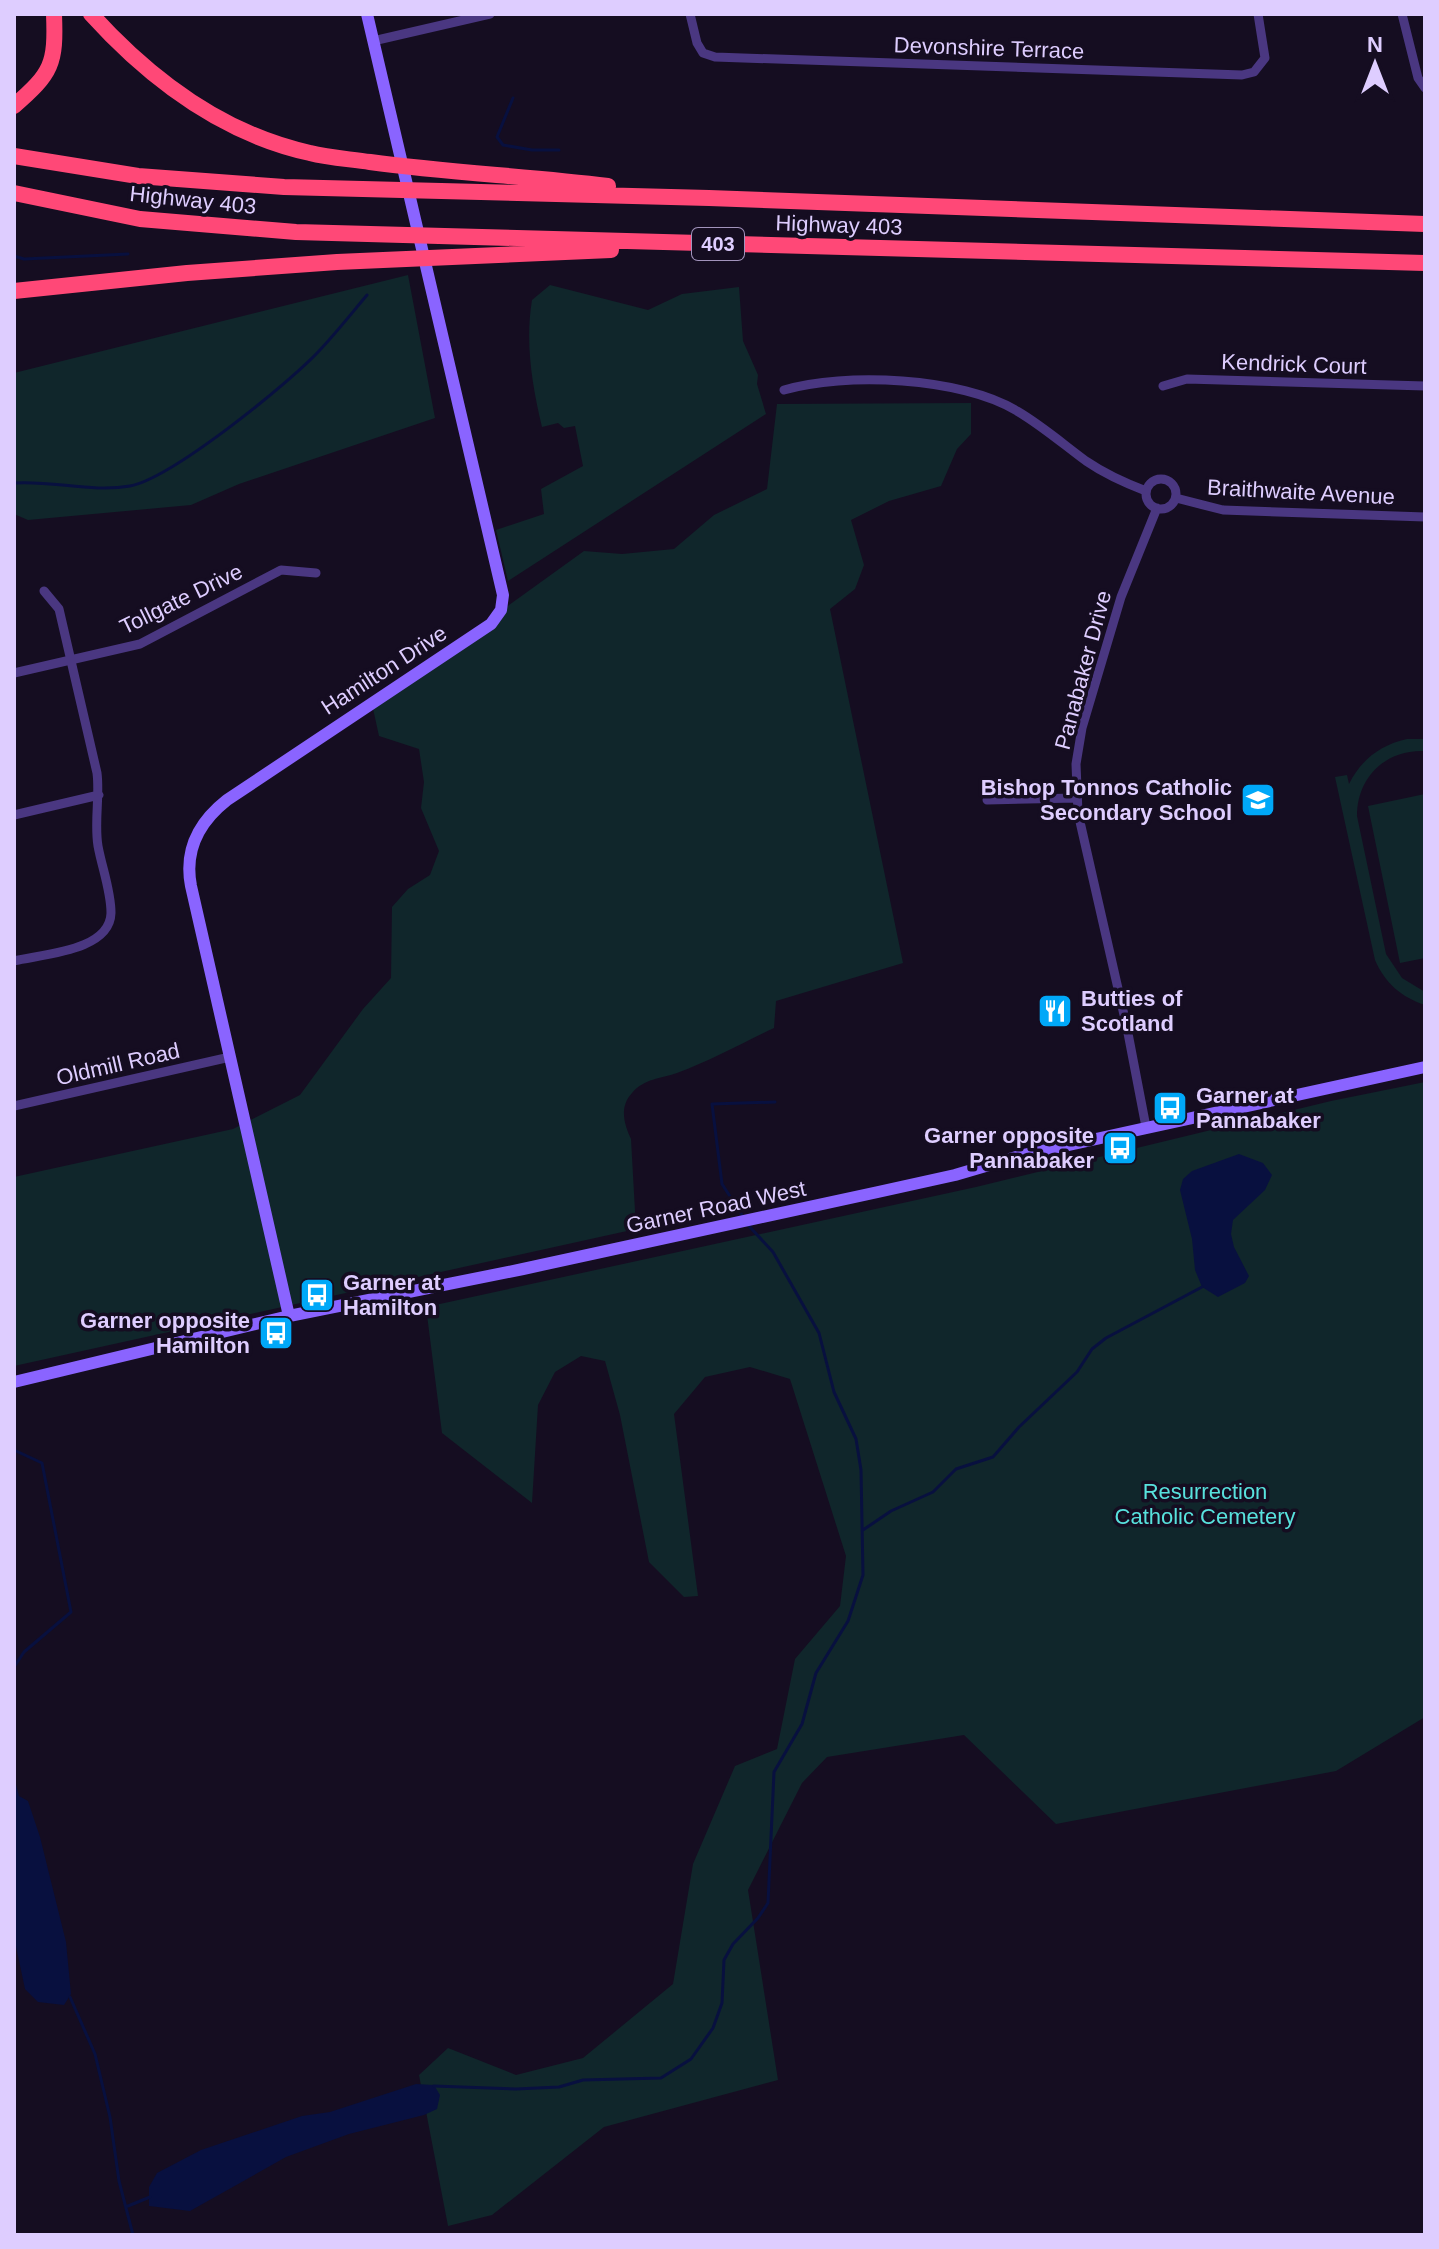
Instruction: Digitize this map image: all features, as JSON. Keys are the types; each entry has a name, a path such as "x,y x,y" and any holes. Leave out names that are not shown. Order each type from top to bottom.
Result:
{"highway":[{"path":"14,106 41,83 53,61 54,14"},
{"path":"91,14 126,52 188,100 250,133 309,153 427,170 567,181 709,198"},
{"name":"Highway 403","path":"14,156 138,176 284,187 709,198 1425,224"},
{"name":"Highway 403","path":"14,193 140,219 296,232 1425,263"},
{"path":"14,291 187,273 337,262 727,244"}],"street":[{"name":"Hamilton Drive","path":"289,1316 189,880 191,850 202,825 227,800 491,624 501,610 503,595 367,14"},
{"path":"373,41 490,14"},
{"name":"Devonshire Terrace","path":"690,14 697,43 703,53 715,57 1242,75 1254,72 1265,58 1258,14"},
{"path":"1402,14 1418,78 1425,88"},
{"name":"Kendrick Court","path":"1163,386 1187,379 1425,386"},
{"path":"784,390 824,380 926,383 983,394 1016,410 1088,462 1146,491 1149,503 1157,508 1171,506 1176,498 1173,484 1165,479 1154,481 1146,491"},
{"name":"Braithwaite Avenue","path":"1176,498 1223,510 1425,517"},
{"name":"Panabaker Drive","path":"1146,1127 1076,798 1076,764 1082,728 1126,584 1157,508"},
{"name":"Tollgate Drive","path":"14,673 140,644 281,570 316,573"},
{"path":"14,961 87,944 101,936 108,926 111,911 97,843 97,773 59,609 44,591"},
{"path":"14,815 99,795"},
{"path":"987,800 1076,798"},
{"name":"Oldmill Road","path":"14,1106 230,1057"},
{"name":"Garner Road West","path":"14,1382 289,1316 847,1199 955,1175 1023,1155 1425,1067"}],"green space":[{"path":"408,275 435,418 239,484 191,505 28,520 14,514 14,373"},
{"path":"550,285 648,310 682,294 739,287 743,341 758,375 757,384 766,414 508,581 496,530 544,514 541,489 583,466 575,426 564,428 558,423 542,427 535,395 529,348 532,300"},
{"path":"971,403 971,434 957,449 941,486 889,501 851,520 864,565 855,589 830,609 903,963 776,1001 774,1028 689,1068 637,1088 625,1104 624,1116 631,1139 636,1229 14,1366 14,1177 233,1129 300,1095 363,1009 391,978 392,907 408,889 430,875 439,851 421,808 424,782 419,749 379,736 372,704 584,551 622,554 674,549 714,515 767,489 777,404"},
{"path":"1407,739 1425,739 1425,751 1398,755 1376,768 1362,789 1357,816 1386,954 1402,978 1425,992 1425,1005 1395,988 1375,960 1335,777 1347,775 1349,784 1372,755 1388,745"},
{"path":"1425,794 1425,958 1400,963 1368,806"},
{"name":"Resurrection Catholic Cemetery","path":"1425,1082 1425,1717 1336,1771 1056,1824 964,1735 827,1757 802,1783 748,1890 778,2080 604,2127 492,2215 448,2226 419,2075 448,2048 516,2075 583,2058 673,1984 693,1864 735,1766 777,1749 795,1659 840,1606 846,1556 790,1379 750,1367 705,1377 674,1414 698,1596 684,1597 649,1562 620,1415 605,1361 581,1356 555,1372 538,1405 532,1503 442,1433 426,1307 976,1187 1331,1101"}],"shaded area":[{"path":"1239,1154 1263,1163 1272,1175 1265,1190 1233,1220 1231,1234 1234,1247 1249,1276 1245,1283 1218,1297 1202,1287 1195,1270 1192,1239 1180,1190 1183,1179 1192,1171"},
{"path":"14,1777 19,1796 28,1801 40,1837 66,1942 71,1994 64,2005 38,2002 25,1989 14,1937"},
{"path":"416,2084 434,2085 440,2095 437,2109 349,2134 286,2157 190,2211 149,2206 149,2187 157,2173 201,2150 302,2116 330,2112"}],"waterway":[{"path":"513,98 497,137 503,145 532,150 559,150"},
{"path":"14,256 24,259 128,254"},
{"path":"14,483 116,488 149,479 229,428 282,385 319,351 367,295"},
{"path":"744,1218 722,1184 712,1104 775,1102"},
{"path":"434,2086 516,2089 559,2087 583,2080 661,2078 691,2059 713,2028 722,2003 724,1960 733,1944 768,1903 774,1772 802,1724 816,1673 848,1621 863,1575 861,1470 856,1439 834,1392 819,1333 773,1252 748,1225"},
{"path":"863,1530 891,1511 933,1492 956,1469 993,1457 1019,1427 1077,1372 1092,1349 1106,1338 1202,1287"},
{"path":"14,1450 42,1463 71,1612 24,1652 14,1667"},
{"path":"70,1997 95,2054 110,2117 119,2181 133,2235"},
{"path":"128,2206 150,2197"}],"place":[{"name":"Bishop Tonnos Catholic Secondary School","path":"1258,800"},
{"name":"Butties of Scotland","path":"1055,1011"},
{"name":"Garner at Pannabaker","path":"1170,1108"},
{"name":"Garner opposite Pannabaker","path":"1120,1148"},
{"name":"Garner at Hamilton","path":"317,1295"},
{"name":"Garner opposite Hamilton","path":"276,1333"}]}
